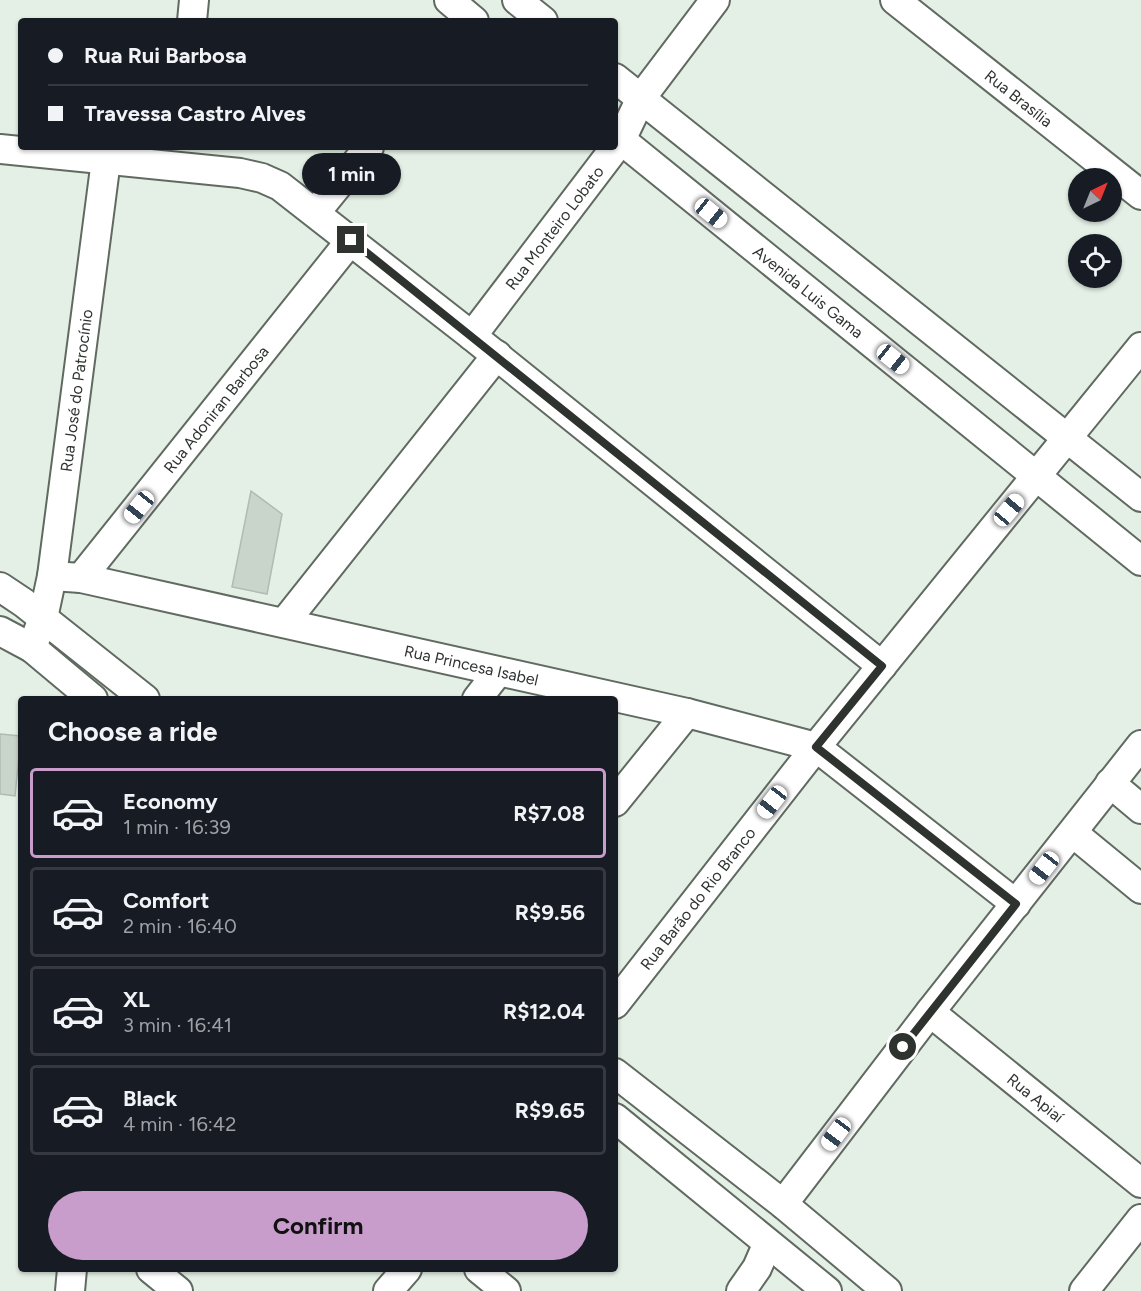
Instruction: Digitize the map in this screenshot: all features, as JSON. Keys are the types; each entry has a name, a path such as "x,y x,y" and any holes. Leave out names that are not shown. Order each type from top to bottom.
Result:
{"street":[{"path":"192,18 194,0"},
{"path":"449,0 470,18"},
{"path":"517,0 539,18"},
{"name":"Rua Monteiro Lobato","path":"618,138 641,98 715,0"},
{"name":"Rua Brasília","path":"895,0 1141,195"},
{"path":"618,80 1141,497"},
{"name":"Avenida Luis Gama","path":"618,138 1141,561"},
{"path":"0,149 106,160 179,157 262,178 280,186 497,355 882,666"},
{"path":"316,212 367,150"},
{"name":"Rua Monteiro Lobato","path":"472,336 609,150"},
{"name":"Rua José do Patrocínio","path":"32,648 43,618 52,576 106,160"},
{"name":"Rua Adoniran Barbosa","path":"81,578 351,240"},
{"name":"Rua Barão do Rio Branco","path":"618,1000 816,747 1141,347"},
{"path":"284,623 497,355"},
{"name":"Rua Princesa Isabel","path":"52,576 81,578 609,696"},
{"path":"0,587 141,696"},
{"path":"0,631 32,648 89,696"},
{"path":"479,696 498,672"},
{"name":"Rua Princesa Isabel","path":"618,698 687,713 816,747 1016,904"},
{"path":"618,798 687,713"},
{"path":"783,1204 930,1012 1141,745"},
{"path":"1110,783 1141,809"},
{"path":"1073,833 1141,889"},
{"name":"Rua Apiaí","path":"930,1012 1141,1183"},
{"path":"618,1074 783,1204 887,1291"},
{"path":"618,1121 767,1245 827,1291"},
{"path":"1084,1291 1141,1219"},
{"path":"741,1291 757,1268 767,1245"},
{"path":"70,1291 72,1272"},
{"path":"155,1272 178,1291"},
{"path":"388,1291 404,1272"},
{"path":"482,1272 506,1291"}],"building":[{"path":"251,491 282,514 267,594 232,587"},
{"path":"0,734 18,736 15,796 0,794"}],"route":[{"path":"351,240 882,666 816,747 1016,904 903,1047"}]}
